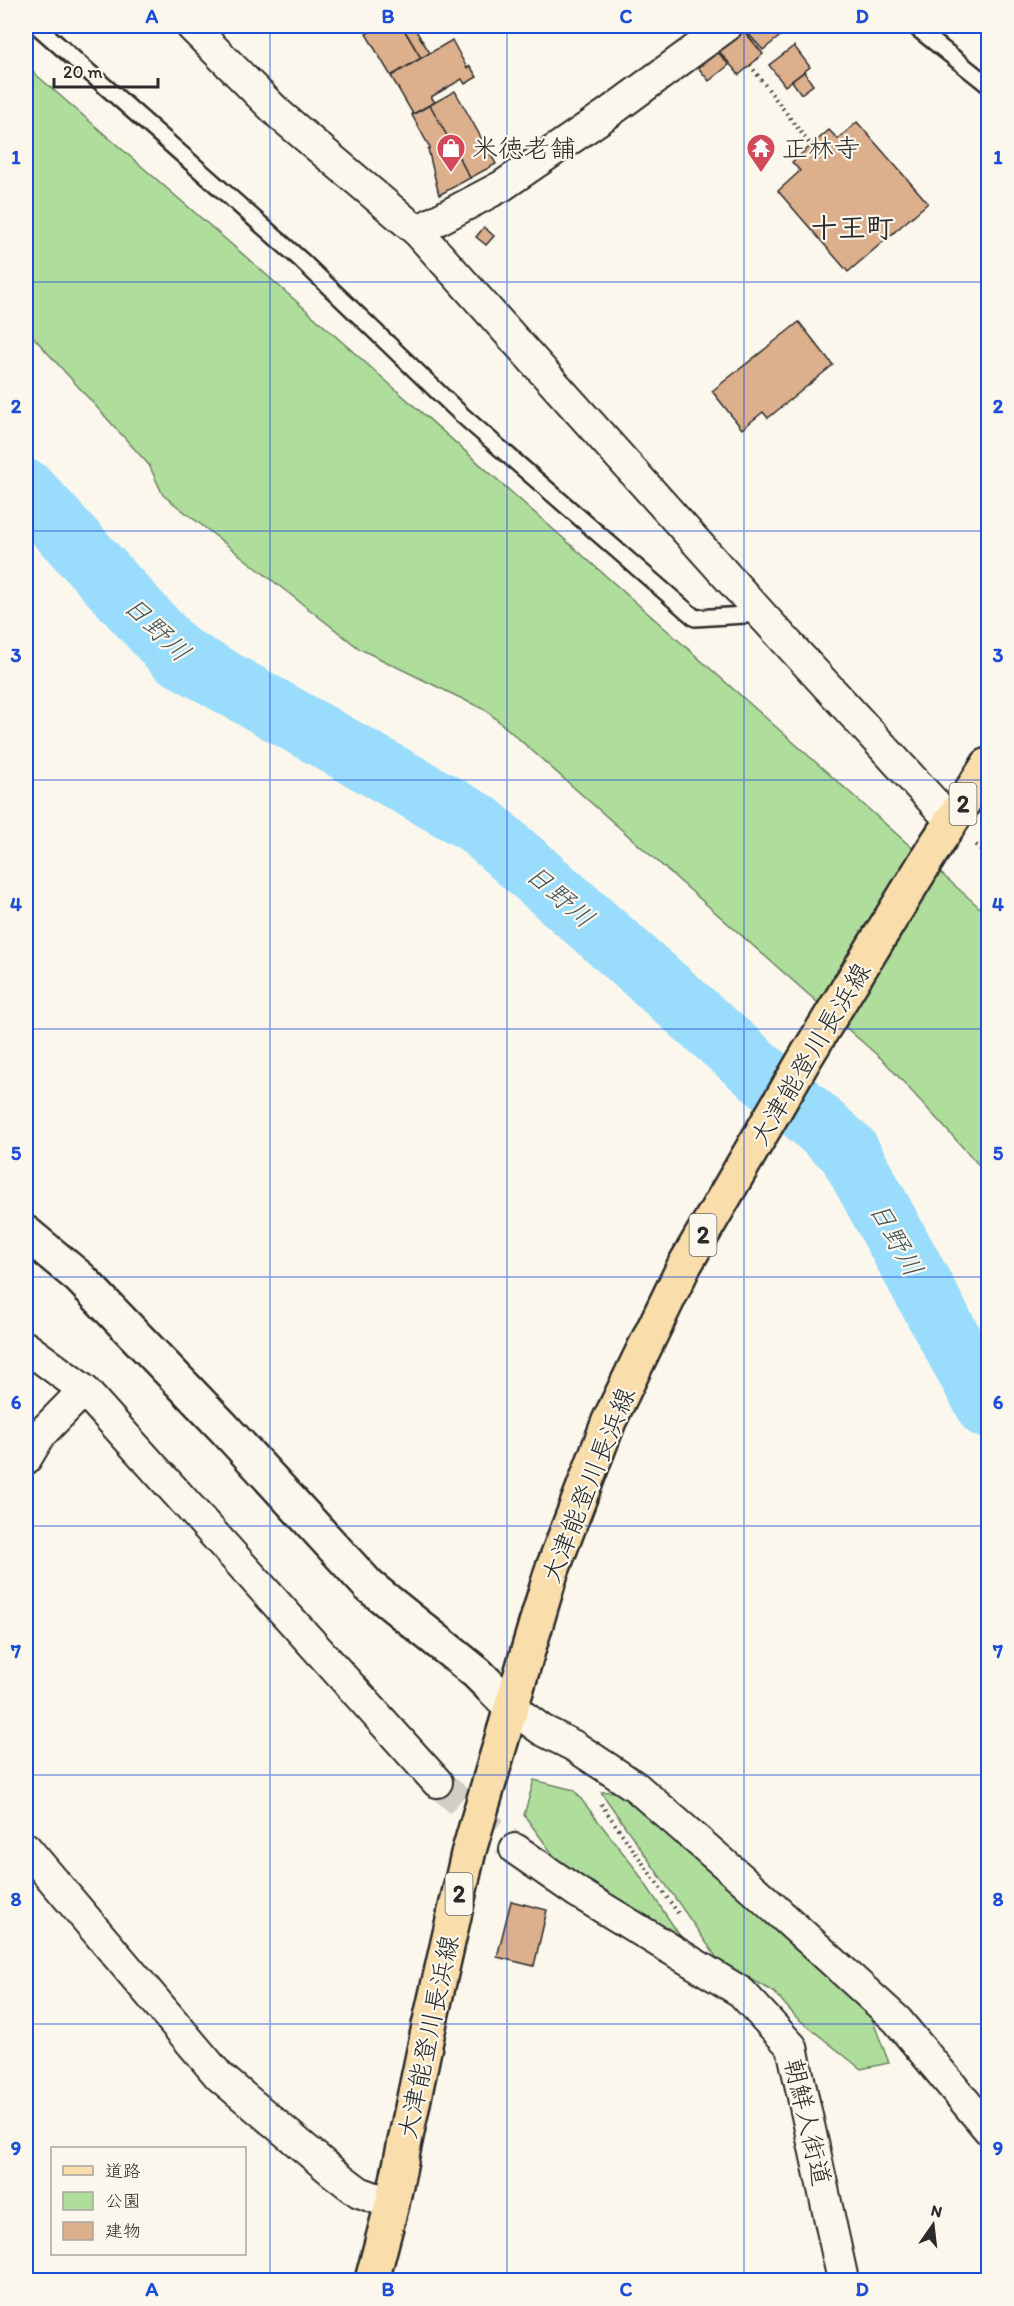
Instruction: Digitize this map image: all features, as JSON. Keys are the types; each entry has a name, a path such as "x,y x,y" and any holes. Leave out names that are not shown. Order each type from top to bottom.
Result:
{"main road":[{"name":"大津能登川長浜線","path":"372,2280 392,2204 468,1854 551,1573 609,1421 684,1266 807,1055 944,832 988,765"}],"street":[{"path":"191,26 280,115 417,231 761,614 944,832"},
{"path":"417,231 502,186 607,114 727,26"},
{"path":"26,1233 80,1278 224,1428 369,1586 477,1673 511,1707 542,1730 574,1746 636,1787 742,1879 897,2020 988,2129"},
{"path":"26,1347 84,1390 437,1782"},
{"path":"26,1459 41,1434 84,1390"},
{"path":"26,1848 219,2076 334,2174 359,2192 392,2204"},
{"name":"朝鮮人街道","path":"515,1850 577,1892 741,1992 792,2047 843,2280"}],"lane":[{"path":"37,26 301,260 463,416 695,618 761,614"},
{"path":"914,26 988,85"}],"path":[{"path":"750,65 808,143"},
{"path":"598,1800 680,1916"}],"green space":[{"path":"26,66 261,270 988,915 988,1175 885,1062 487,711 360,649 163,495 149,465 26,329"},
{"path":"534,1780 574,1790 634,1867 684,1942 608,1898 557,1860 524,1815"},
{"path":"624,1791 871,2016 889,2063 861,2069 796,2017 774,1992 719,1961 601,1792"}],"building":[{"path":"380,26 402,26 421,58 391,76 366,34"},
{"path":"402,26 413,26 430,53 421,58"},
{"path":"748,26 778,26 784,33 763,50 744,29"},
{"path":"744,31 763,54 739,75 719,51"},
{"path":"452,40 467,68 470,66 477,77 465,84 462,79 431,97 435,102 413,114 391,76"},
{"path":"794,46 810,67 785,86 769,65"},
{"path":"716,50 729,65 709,81 697,66"},
{"path":"804,72 813,85 801,94 792,81"},
{"path":"455,91 496,164 470,178 430,105"},
{"path":"430,105 470,178 439,195 428,149 430,148 412,115"},
{"path":"857,122 928,203 848,272 778,191 800,171 792,162 829,130 838,139"},
{"path":"484,227 494,236 486,245 476,237"},
{"path":"799,322 833,365 768,418 763,412 742,429 712,391"},
{"path":"511,1901 547,1910 534,1966 497,1957"}],"waterway":[{"name":"日野川","path":"26,490 176,654 478,824 848,1150 988,1408"}],"tunnel":[{"path":"437,1782 515,1849"}],"place":[{"name":"米徳老舗","path":"451,174"},
{"name":"正林寺","path":"761,174"}],"district":[{"name":"十王町","path":"852,227"}]}
